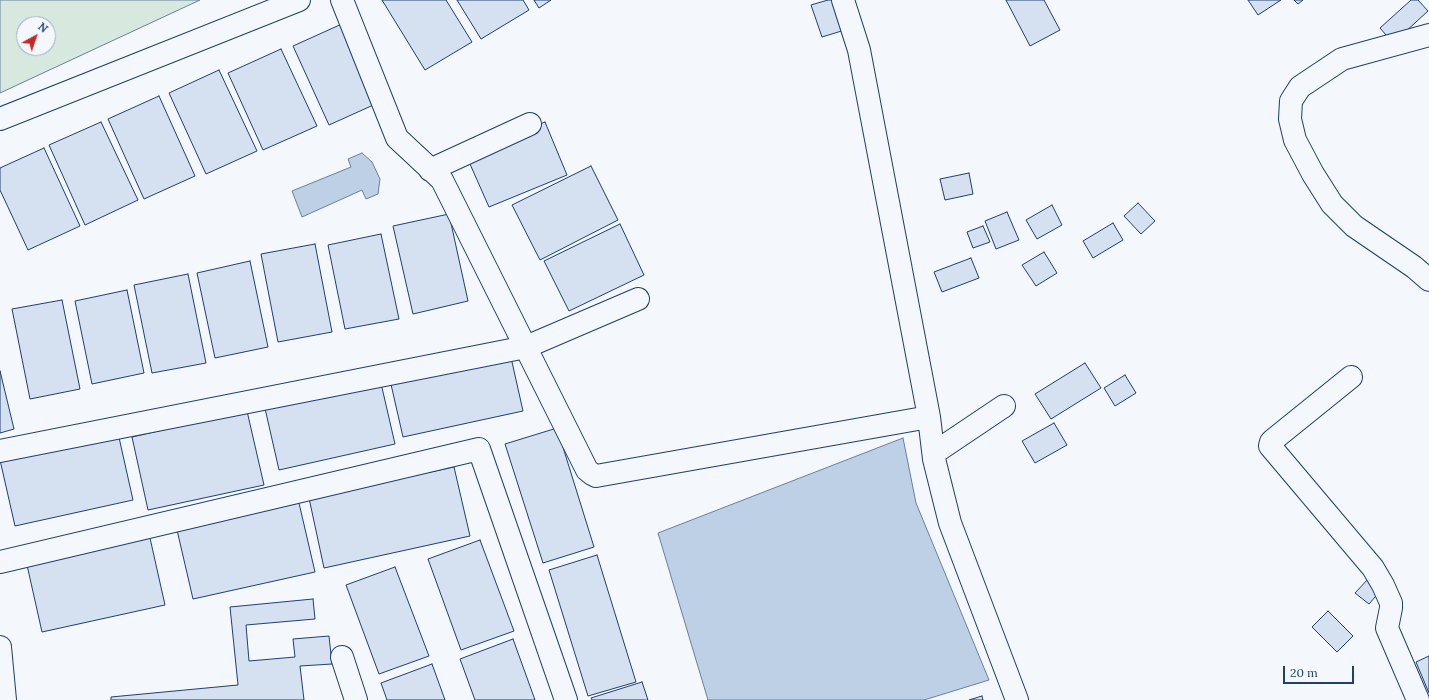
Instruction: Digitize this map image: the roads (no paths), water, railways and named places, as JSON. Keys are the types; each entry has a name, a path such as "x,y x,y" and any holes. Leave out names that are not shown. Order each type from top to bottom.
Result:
{"street":[{"path":"0,118 299,0"},
{"path":"843,0 859,50 929,417 934,453 950,523 1017,700"},
{"path":"348,2 397,138 442,180 587,470 592,474 596,476 929,417"},
{"path":"1429,35 1342,58 1300,87 1291,101 1290,119 1295,140 1313,174 1332,204 1354,226 1414,267 1429,280"},
{"path":"430,170 530,124"},
{"path":"0,451 526,347 638,299"},
{"path":"1351,377 1273,440 1270,446 1373,568 1383,584 1391,603 1387,628 1418,700"},
{"path":"934,453 1004,406"},
{"path":"0,562 479,449 566,700"},
{"path":"0,646 5,700"},
{"path":"342,657 356,700"}],"water":[{"path":"362,153 372,162 380,179 378,194 366,199 362,190 302,217 292,191 351,167 348,159"},
{"path":"903,438 916,503 989,680 924,700 708,700 658,533"}]}
